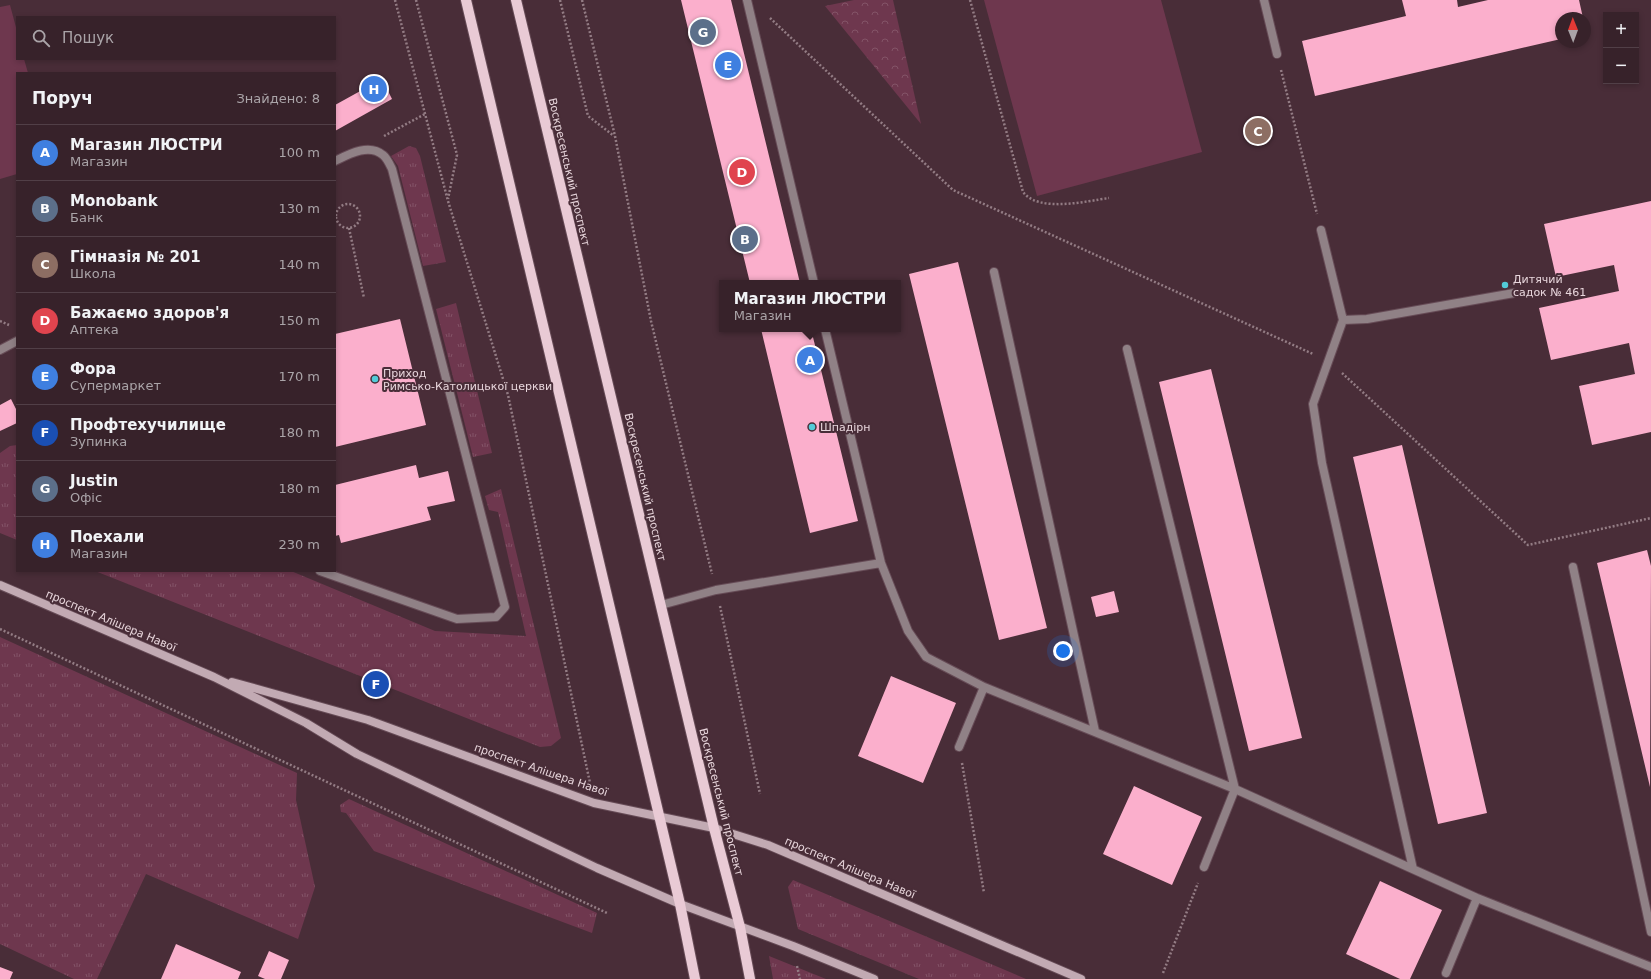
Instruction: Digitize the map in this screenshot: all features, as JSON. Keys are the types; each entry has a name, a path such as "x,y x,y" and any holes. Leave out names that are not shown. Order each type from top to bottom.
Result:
{"main road":[{"path":"466,0 680,904 696,979"},
{"name":"Воскресенський проспект","path":"516,0 714,828 740,927 750,979"}],"street":[{"name":"проспект Алішера Навої","path":"0,585 214,677 306,723 357,754 597,868 680,904 793,946 874,979"},
{"name":"проспект Алішера Навої","path":"214,677 368,720 594,802 714,828 768,845 1081,979"}],"lane":[{"path":"747,0 813,280"},
{"path":"1264,0 1277,54"},
{"path":"323,572 457,619 496,617 505,607 392,169 384,155 374,151 356,151 336,161"},
{"path":"1321,230 1343,320 1313,404 1322,463 1413,869"},
{"path":"994,272 1095,731"},
{"path":"1343,320 1368,319 1514,293"},
{"path":"826,332 881,563 908,631 926,657 984,687 1235,789 1477,898 1651,967"},
{"path":"0,350 16,341"},
{"path":"1127,349 1235,789 1204,867"},
{"path":"661,605 716,590 881,563"},
{"path":"1573,567 1651,932"},
{"path":"959,747 984,687"},
{"path":"1446,973 1477,898"}],"path":[{"path":"395,0 448,201 508,395 594,802"},
{"path":"416,0 457,155 448,201"},
{"path":"560,0 588,116 615,136"},
{"path":"582,0 615,136 651,321 716,590 760,794"},
{"path":"970,0 1023,192 1028,198 1036,202 1060,204 1110,198"},
{"path":"768,16 953,190 1329,361 1528,545 1651,518"},
{"path":"1277,54 1306,178 1321,230"},
{"path":"384,136 425,114"},
{"path":"336,212 339,207 346,203 354,205 360,214 359,222 349,228 340,226 336,219"},
{"path":"349,228 364,298"},
{"path":"0,629 607,913"},
{"path":"959,747 984,893"},
{"path":"1163,973 1204,867"}],"green space":[{"path":"854,0 893,0 921,124 825,6"},
{"path":"984,0 1161,0 1202,152 1037,196"},
{"path":"10,5 16,27 16,60 24,60 28,72 16,72 16,174 0,179 0,7"},
{"path":"409,146 416,148 420,156 446,262 423,266 398,166 391,156"},
{"path":"456,303 492,453 473,457 436,309"},
{"path":"16,445 16,540 0,533 0,453 10,446"},
{"path":"501,489 561,738 551,746 540,747 98,572 293,572 435,631 526,636 498,512 489,510 485,496"},
{"path":"0,637 297,773 296,800 315,887 298,939 146,874 97,979 74,979 0,944"},
{"path":"349,799 597,913 592,933 374,851 346,813 341,812 340,805"},
{"path":"793,880 1026,979 919,979 798,929 788,887"},
{"path":"769,956 826,979 773,979"}],"building":[{"path":"681,0 731,0 799,280 749,280"},
{"path":"1402,0 1457,0 1458,7 1488,0 1579,0 1582,12 1555,12 1555,40 1315,96 1302,41 1406,16"},
{"path":"382,79 392,99 336,130 336,104"},
{"path":"1651,201 1651,432 1592,445 1579,386 1635,374 1629,343 1551,360 1539,308 1619,291 1614,265 1556,277 1544,224"},
{"path":"958,262 1047,628 999,640 909,274"},
{"name":"Приход Римсько-Католицької церкви","path":"400,319 426,425 336,447 336,334"},
{"path":"762,332 812,332 858,521 810,533"},
{"path":"1211,369 1302,738 1249,751 1159,382"},
{"path":"11,399 16,409 16,423 0,431 0,405"},
{"path":"1402,445 1487,813 1438,824 1353,457"},
{"path":"416,465 419,478 448,471 455,501 427,507 431,520 341,543 339,535 336,536 336,485"},
{"path":"1647,550 1651,566 1650,787 1597,563"},
{"path":"1114,591 1119,612 1096,617 1091,597"},
{"path":"891,676 956,703 923,783 858,756"},
{"path":"1134,786 1202,817 1172,885 1103,854"},
{"path":"1380,881 1442,910 1410,979 1400,979 1346,954"},
{"path":"176,944 241,972 238,979 161,979"},
{"path":"269,951 289,960 281,979 265,979 258,976"},
{"path":"0,967 13,972 10,979 0,979"}],"place":[{"name":"Justin","path":"703,32"},
{"name":"Фора","path":"728,65"},
{"name":"Поехали","path":"374,89"},
{"name":"Гімназія № 201","path":"1258,131"},
{"name":"Бажаємо здоров'я","path":"742,172"},
{"name":"Monobank","path":"745,239"},
{"name":"Дитячий садок № 461","path":"1505,285"},
{"name":"Магазин ЛЮСТРИ","path":"810,360"},
{"name":"Приход Римсько-Католицької церкви","path":"375,379"},
{"name":"Шпадірн","path":"812,427"},
{"name":"Профтехучилище","path":"376,684"}]}
